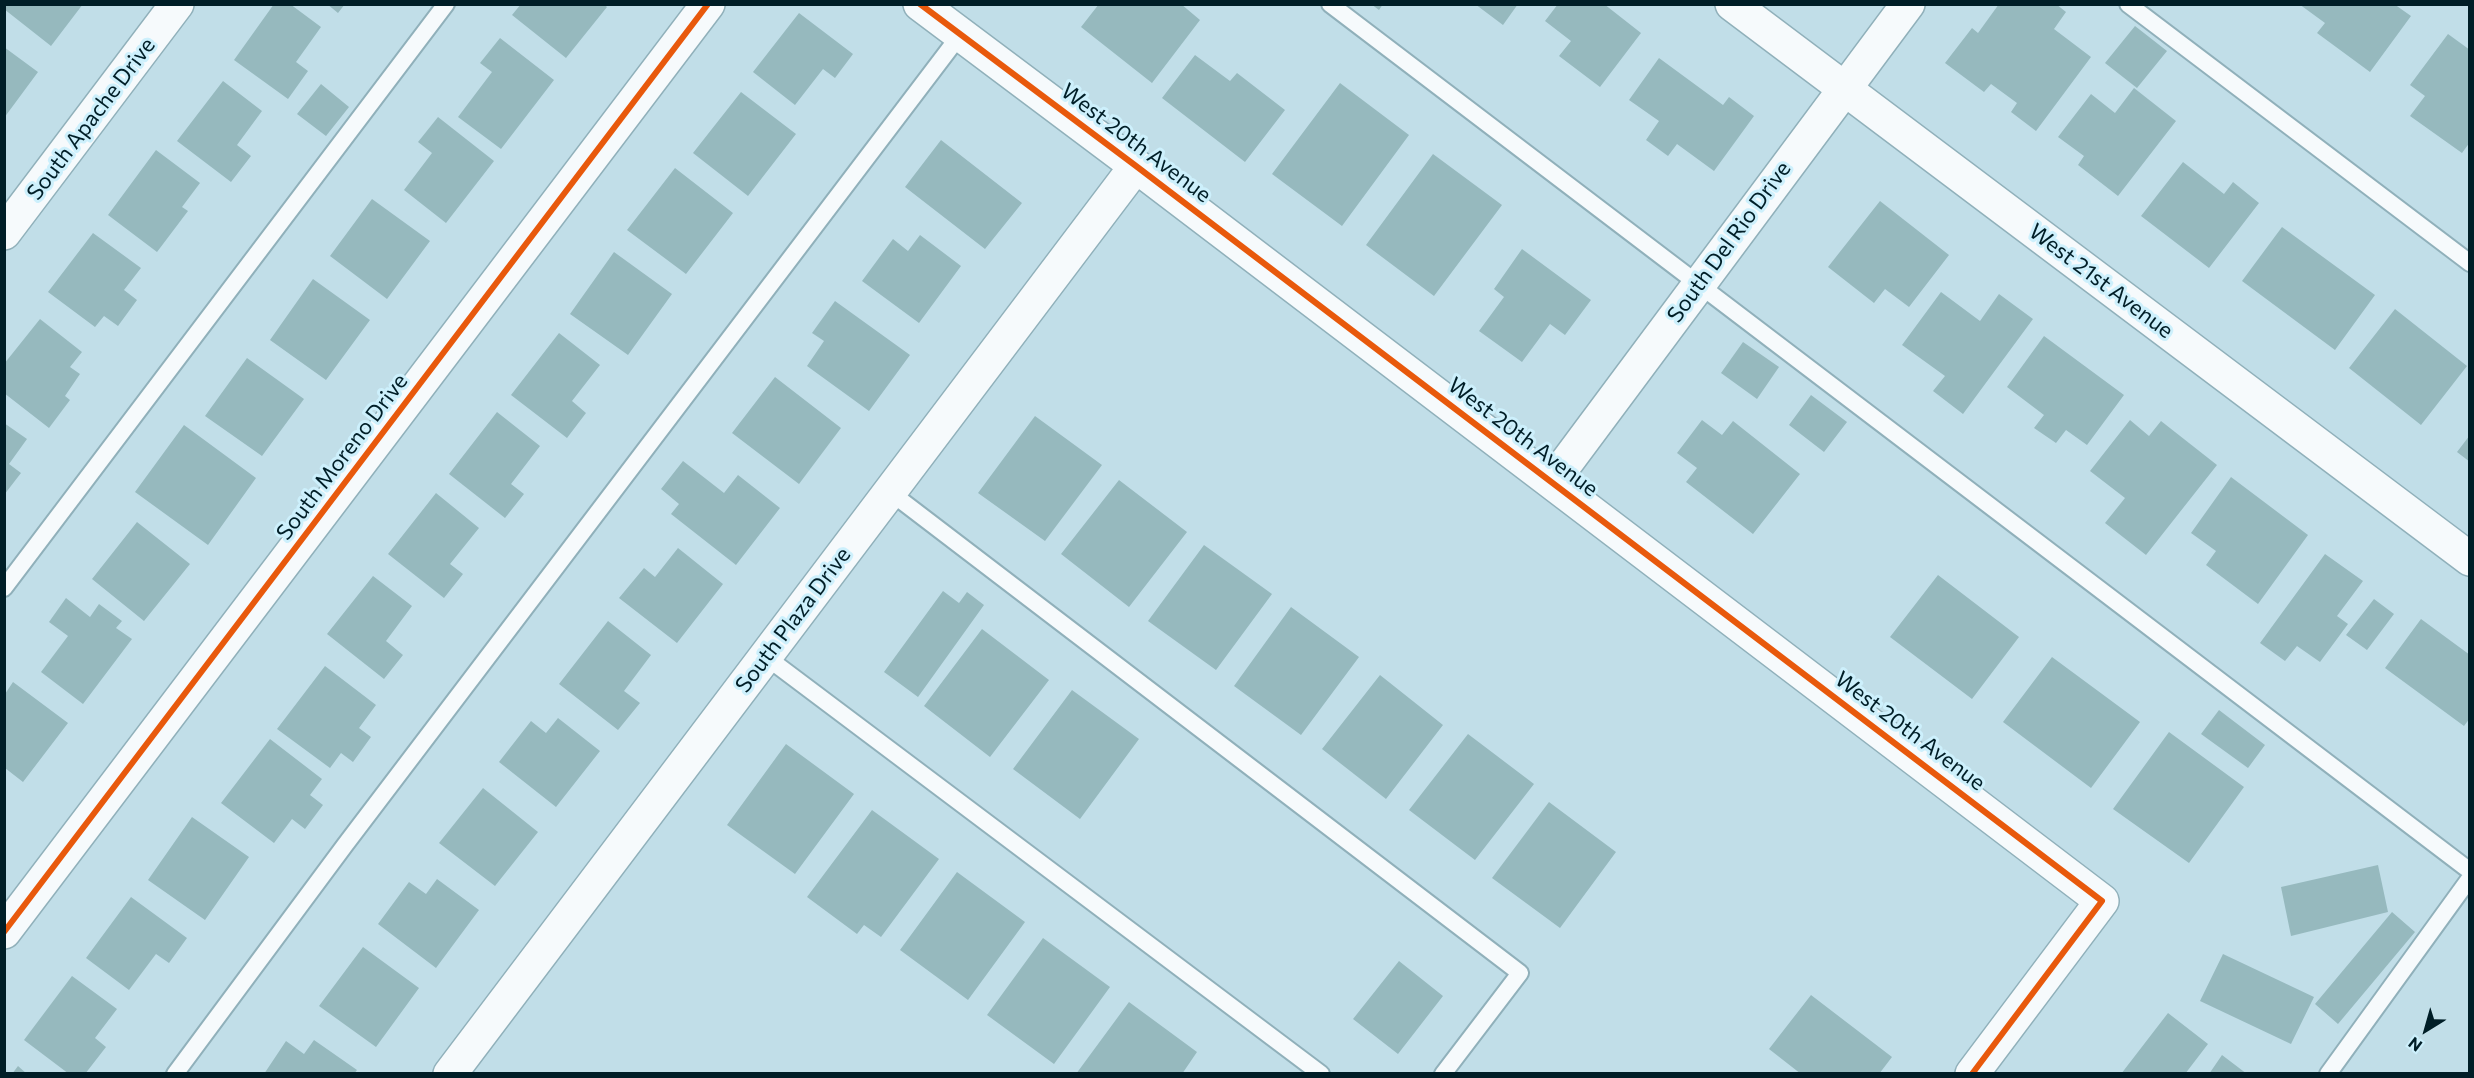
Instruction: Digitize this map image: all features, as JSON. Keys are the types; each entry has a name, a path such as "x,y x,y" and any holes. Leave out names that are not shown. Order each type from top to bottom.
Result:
{"street":[{"name":"South Apache Drive","path":"4,232 177,4"},
{"name":"South Moreno Drive","path":"4,932 708,4"},
{"name":"West 20th Avenue","path":"920,4 2102,901 1972,1074"},
{"name":"West 21st Avenue","path":"1732,4 2469,559"},
{"name":"South Del Rio Drive","path":"1552,482 1843,87 1908,4"},
{"name":"South Plaza Drive","path":"450,1074 1136,166"}],"lane":[{"path":"4,588 446,4"},
{"path":"1330,4 2469,871"},
{"path":"2128,4 2469,262"},
{"path":"175,1074 352,835 960,34"},
{"path":"890,492 1520,973 1443,1074"},
{"path":"765,657 1321,1074"},
{"path":"2328,1074 2469,878"}],"building":[{"path":"4,4 83,4 51,46 4,9"},
{"path":"274,4 290,4 321,27 296,62 308,71 288,99 234,60"},
{"path":"327,4 345,4 338,13"},
{"path":"521,4 604,4 607,7 566,58 512,15"},
{"path":"1099,4 1181,4 1200,20 1152,83 1081,27"},
{"path":"1371,4 1383,4 1379,10"},
{"path":"1475,4 1518,4 1503,25"},
{"path":"1558,4 1604,4 1641,33 1600,87 1559,56 1571,41 1545,21"},
{"path":"1999,4 2056,4 2066,12 2054,29 2091,57 2036,131 2011,112 2017,103 1991,84 1984,92 1945,63 1972,28 1978,33"},
{"path":"2299,4 2394,4 2411,16 2370,72 2317,33 2325,23"},
{"path":"799,13 853,54 835,78 823,69 795,105 753,72"},
{"path":"2135,26 2167,51 2137,88 2105,63"},
{"path":"2448,34 2470,50 2470,142 2462,153 2410,116 2425,96 2410,85"},
{"path":"500,38 554,80 501,149 458,117 492,72 480,63"},
{"path":"4,47 38,72 4,118"},
{"path":"1195,55 1230,81 1237,73 1285,110 1245,162 1162,98"},
{"path":"1659,58 1723,105 1729,97 1754,116 1714,171 1677,144 1668,156 1646,140 1659,121 1629,100"},
{"path":"223,81 262,111 237,145 251,156 231,182 177,141"},
{"path":"1340,83 1409,135 1342,226 1272,174"},
{"path":"321,84 349,107 326,136 297,114"},
{"path":"2134,88 2176,121 2118,196 2078,165 2084,156 2058,137 2091,94 2115,113"},
{"path":"741,92 796,134 748,196 693,153"},
{"path":"438,117 494,161 446,223 404,190 432,153 418,142"},
{"path":"941,140 1022,203 985,249 905,187"},
{"path":"156,150 200,183 182,207 188,211 157,252 108,215"},
{"path":"1433,154 1502,205 1434,296 1366,245"},
{"path":"2183,162 2224,194 2233,182 2259,203 2209,268 2141,216"},
{"path":"675,168 733,213 686,274 627,230"},
{"path":"372,199 430,241 387,299 330,256"},
{"path":"1880,201 1949,255 1909,307 1885,289 1874,303 1828,267"},
{"path":"2282,227 2375,295 2335,350 2242,281"},
{"path":"93,233 141,268 124,290 137,300 118,326 104,316 95,327 48,292"},
{"path":"920,235 961,266 919,323 862,281 893,239 908,251"},
{"path":"1522,249 1591,300 1565,335 1550,324 1522,362 1479,331 1504,297 1494,289"},
{"path":"614,252 672,294 628,355 570,314"},
{"path":"313,279 370,320 326,380 270,340"},
{"path":"1941,292 1980,321 1999,294 2033,319 1963,414 1933,391 1945,376 1902,345"},
{"path":"835,301 910,355 869,411 807,366 824,341 812,333"},
{"path":"2395,309 2467,366 2421,425 2349,368"},
{"path":"40,319 82,352 70,367 80,374 65,396 70,400 49,428 4,393 4,364"},
{"path":"559,333 600,365 572,401 586,413 567,438 511,395"},
{"path":"2044,336 2124,395 2087,445 2066,430 2056,443 2034,428 2044,415 2007,387"},
{"path":"1743,342 1779,367 1757,399 1721,373"},
{"path":"247,358 304,399 262,456 205,416"},
{"path":"775,377 841,428 799,484 732,433"},
{"path":"1811,395 1847,422 1824,452 1789,425"},
{"path":"497,412 540,446 511,484 524,494 505,518 449,474"},
{"path":"1035,416 1102,465 1045,541 978,493"},
{"path":"1702,420 1722,435 1733,421 1800,474 1753,534 1686,482 1697,468 1677,453"},
{"path":"2130,420 2149,436 2161,421 2217,465 2146,555 2105,523 2125,498 2090,471"},
{"path":"4,423 27,439 9,464 21,473 4,495"},
{"path":"184,425 256,478 208,545 135,492"},
{"path":"2470,435 2470,462 2457,452"},
{"path":"683,461 724,493 738,475 780,508 736,565 671,514 679,504 661,489"},
{"path":"2231,477 2308,535 2258,604 2206,565 2216,551 2191,533"},
{"path":"1119,480 1187,532 1129,607 1061,554"},
{"path":"436,493 479,528 450,564 463,574 444,598 388,554"},
{"path":"137,522 190,564 144,621 92,579"},
{"path":"1204,545 1272,594 1216,670 1148,621"},
{"path":"678,548 723,584 677,643 619,598 644,568 655,577"},
{"path":"2325,554 2363,581 2337,616 2348,624 2320,662 2297,646 2285,661 2260,643"},
{"path":"1938,575 2019,637 1972,699 1890,637"},
{"path":"373,576 412,606 386,641 403,655 384,679 327,634"},
{"path":"943,591 959,603 967,592 984,605 918,697 884,672"},
{"path":"66,598 90,617 99,604 122,621 116,628 132,639 83,704 41,672 68,636 49,622"},
{"path":"2374,599 2394,614 2367,650 2346,635"},
{"path":"1291,607 1359,657 1301,735 1234,686"},
{"path":"2421,619 2470,655 2470,718 2464,726 2385,668"},
{"path":"608,621 651,655 624,691 640,703 618,730 559,684"},
{"path":"982,629 1049,680 990,757 924,706"},
{"path":"2052,657 2140,722 2091,788 2003,722"},
{"path":"325,666 376,705 359,728 371,737 353,762 341,753 330,768 277,729"},
{"path":"1380,675 1443,725 1386,799 1322,749"},
{"path":"13,682 68,723 23,782 5,768 5,694"},
{"path":"1072,690 1139,739 1080,819 1013,769"},
{"path":"2219,710 2265,745 2248,768 2201,734"},
{"path":"558,718 600,751 556,807 499,762 531,721 546,733"},
{"path":"2169,732 2244,787 2189,863 2113,809"},
{"path":"1468,734 1534,784 1475,860 1409,810"},
{"path":"270,739 322,779 310,795 323,805 305,829 292,819 274,843 221,803"},
{"path":"786,744 854,794 795,874 727,825"},
{"path":"483,788 538,832 495,886 439,843"},
{"path":"1549,802 1616,852 1560,928 1492,878"},
{"path":"872,810 939,859 881,937 864,925 857,934 807,897"},
{"path":"192,817 249,857 205,920 148,880"},
{"path":"2378,865 2388,912 2291,936 2281,887"},
{"path":"957,872 1025,922 968,1000 900,950"},
{"path":"437,879 479,910 436,968 378,924 409,882 426,894"},
{"path":"131,897 187,938 169,963 156,954 129,990 86,958"},
{"path":"2392,912 2415,932 2338,1024 2315,1004"},
{"path":"1043,938 1110,987 1054,1064 987,1015"},
{"path":"363,947 419,988 376,1047 319,1006"},
{"path":"2223,954 2314,997 2291,1044 2200,1001"},
{"path":"1399,961 1443,996 1398,1054 1353,1019"},
{"path":"72,976 117,1009 95,1038 106,1047 85,1074 69,1074 24,1040"},
{"path":"1811,995 1892,1057 1879,1074 1801,1074 1769,1049"},
{"path":"1129,1002 1197,1052 1182,1074 1076,1074"},
{"path":"2168,1013 2208,1044 2185,1074 2121,1074"},
{"path":"314,1040 357,1070 354,1074 264,1074 286,1041 304,1054"},
{"path":"2222,1055 2247,1074 2209,1074"},
{"path":"18,1066 27,1074 12,1074"}],"cycle path":[{"path":"4,932 708,4"},
{"path":"920,4 2102,901 1972,1074"}]}
